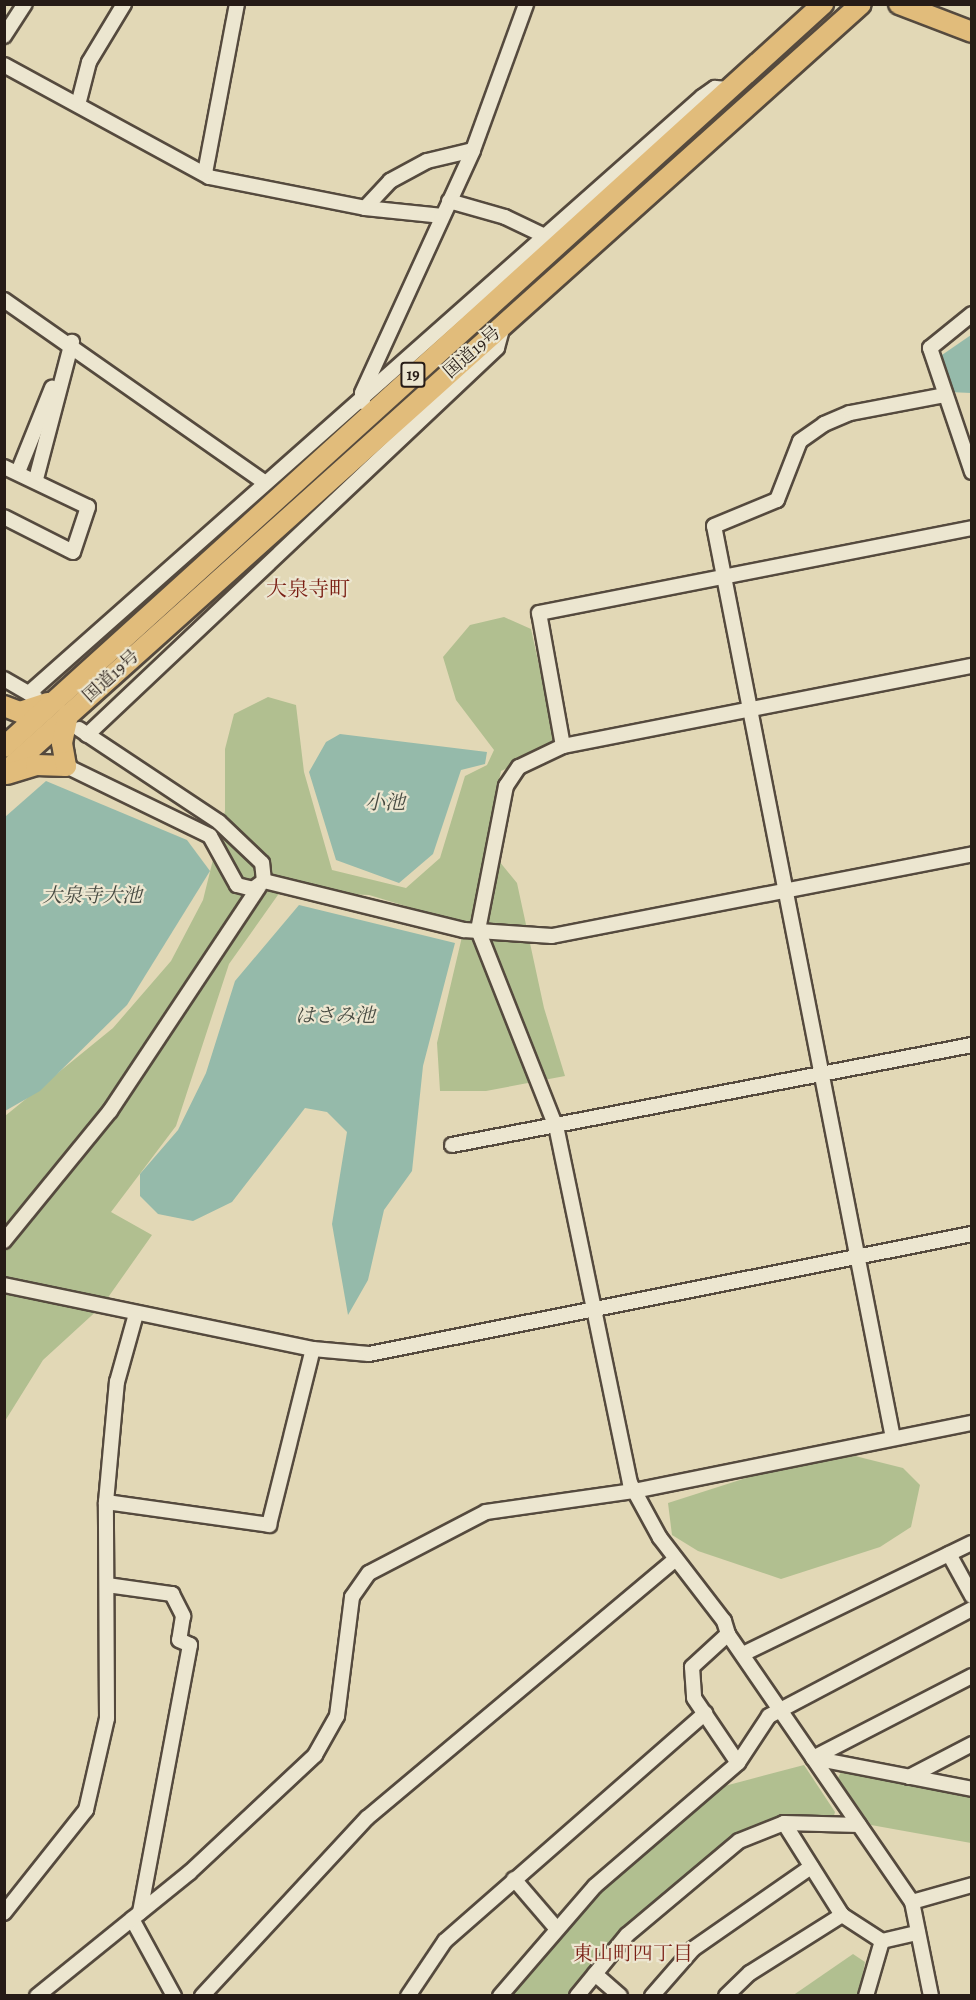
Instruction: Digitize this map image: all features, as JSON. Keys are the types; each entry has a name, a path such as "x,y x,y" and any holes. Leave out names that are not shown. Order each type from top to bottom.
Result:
{"highway":[{"name":"国道19号","path":"4,774 78,726 248,538 823,4"},
{"name":"国道19号","path":"4,747 39,697 248,538 503,325 861,4"},
{"path":"899,4 972,32"},
{"path":"4,706 20,712 39,697"},
{"path":"4,774 36,765 66,766 62,743 78,726"}],"street":[{"path":"4,36 25,4"},
{"path":"79,101 89,62 124,4"},
{"path":"205,173 237,4"},
{"path":"363,402 362,393 473,150 526,4"},
{"path":"4,65 79,101 205,173 365,208 443,216"},
{"path":"4,679 39,697 264,482 363,402 702,97 715,88 729,89"},
{"path":"365,208 390,180 428,162 473,150"},
{"path":"449,201 505,217 547,237"},
{"path":"4,300 72,342 264,482"},
{"path":"972,314 930,348 972,472"},
{"path":"4,1241 110,1111 262,884 262,863 219,822 78,726 270,562 497,348 503,325"},
{"path":"18,472 72,342"},
{"path":"36,479 72,342"},
{"path":"893,1438 714,526 777,500 800,441 850,413 945,395"},
{"path":"4,466 36,479 88,507 73,552 4,517"},
{"path":"227,515 270,562"},
{"path":"563,746 538,613 972,528"},
{"path":"931,1995 912,1902 728,1634 724,1621 675,1560 634,1491 617,1439 556,1127 478,930 506,786 519,767 563,746 972,666"},
{"path":"66,766 210,836 237,885 262,884 478,930 552,936 972,854"},
{"path":"452,1145 556,1127 972,1045"},
{"path":"4,1285 313,1349 369,1354 972,1234"},
{"path":"4,1913 86,1810 107,1718 106,1502 117,1382 136,1314"},
{"path":"106,1502 269,1525 313,1349"},
{"path":"38,1995 55,1989 253,1812 330,1735 351,1597 369,1573 486,1512 634,1491 972,1423"},
{"path":"743,1654 972,1543"},
{"path":"949,1554 972,1596"},
{"path":"202,1995 367,1818 675,1560"},
{"path":"107,1585 172,1594 183,1616 179,1640 190,1645 136,1916 174,1995"},
{"path":"500,1995 556,1928 595,1886 738,1763 769,1716 972,1609"},
{"path":"728,1634 692,1667 694,1698 738,1763"},
{"path":"813,1758 972,1676"},
{"path":"408,1995 445,1941 705,1713"},
{"path":"909,1777 972,1744"},
{"path":"813,1758 972,1789"},
{"path":"578,1995 627,1935 739,1841 784,1823 859,1825"},
{"path":"784,1823 842,1915 882,1941 918,1933"},
{"path":"652,1995 693,1949 811,1867"},
{"path":"514,1879 556,1928"},
{"path":"912,1902 972,1885"},
{"path":"726,1995 750,1973 842,1915"},
{"path":"866,1995 882,1941"},
{"path":"595,1974 620,1995"}],"shaded area":[{"path":"504,617 531,629 557,746 501,771 486,845 517,883 544,1008 565,1076 486,1091 440,1091 437,1043 465,924 369,895 280,892 229,964 176,1126 111,1212 152,1235 102,1306 43,1360 5,1421 5,1116 113,1028 171,961 203,900 225,811 225,749 234,714 268,697 296,705 304,772 332,870 406,888 440,858 465,776 487,765 494,750 456,700 443,657 470,625"},
{"path":"855,1456 903,1468 920,1485 911,1527 880,1547 781,1579 698,1551 672,1535 668,1503 777,1468"},
{"path":"804,1765 835,1812 833,1819 787,1816 753,1826 571,1995 507,1996 595,1892 717,1788"},
{"path":"842,1770 971,1794 971,1843 871,1825 838,1778"},
{"path":"853,1954 865,1962 859,1995 792,1996"}],"water":[{"path":"971,335 971,393 949,392 939,357"},
{"name":"小池","path":"340,734 487,752 485,764 461,770 433,854 399,883 336,860 309,772 326,742"},
{"name":"大泉寺大池","path":"46,781 187,840 210,871 127,1005 40,1091 5,1111 5,817"},
{"name":"はさみ池","path":"299,905 455,943 423,1066 412,1171 384,1210 368,1280 348,1315 332,1224 347,1132 327,1112 305,1108 232,1202 193,1221 158,1214 140,1196 140,1174 178,1130 206,1073 235,981"}],"district":[{"name":"大泉寺町","path":"308,589"},
{"name":"東山町四丁目","path":"633,1953"}]}
